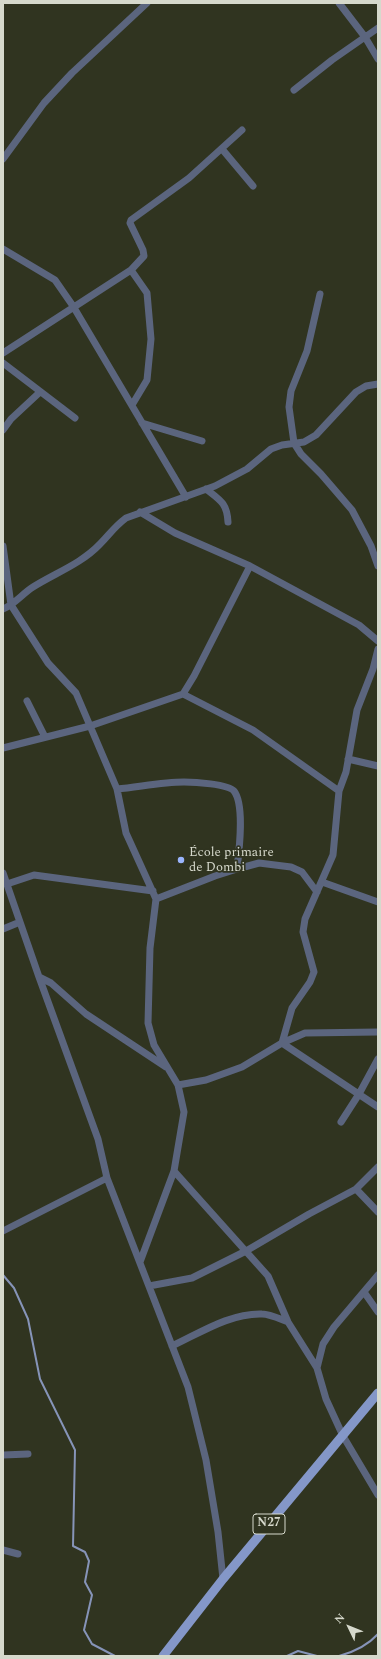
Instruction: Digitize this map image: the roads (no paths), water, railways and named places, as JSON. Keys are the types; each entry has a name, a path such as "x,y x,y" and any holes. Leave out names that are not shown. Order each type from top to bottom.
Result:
{"main road":[{"name":"N27","path":"163,1656 222,1579 378,1393"}],"street":[{"path":"3,159 44,103 68,78 147,3"},
{"path":"339,3 365,37 378,59"},
{"path":"294,90 332,60 378,28"},
{"path":"3,353 73,306 131,270 144,256 143,250 130,222 131,220 188,178 242,130"},
{"path":"222,148 253,186"},
{"path":"3,249 55,280 73,306 186,497"},
{"path":"131,270 147,294 151,340 146,380 132,405"},
{"path":"320,294 306,351 290,391 289,407 294,443 301,454 322,474 352,510 371,546 378,566"},
{"path":"3,363 75,418"},
{"path":"3,609 11,605 32,588 77,563 100,544 115,526 126,518 206,489 247,469 272,449 282,445 304,442 316,435 356,392 366,386 378,384"},
{"path":"3,430 11,419 40,392"},
{"path":"142,423 202,441"},
{"path":"206,489 222,501 227,510 228,522"},
{"path":"140,512 175,533 250,566 358,625 378,641"},
{"path":"3,546 11,605 48,663 76,693 117,789 126,833 156,899 150,948 148,1023 154,1046 178,1085 184,1112 174,1171 140,1262"},
{"path":"3,748 90,726 183,694 194,676 250,566"},
{"path":"282,1043 292,1008 310,982 314,972 303,932 305,919 333,855 339,791 346,772 357,710 373,669 378,649"},
{"path":"183,694 253,730 339,791"},
{"path":"27,701 45,737"},
{"path":"348,759 378,766"},
{"path":"117,789 184,782 226,786 233,790 237,797 241,834 237,869"},
{"path":"156,899 237,869 259,863 291,867 302,872 317,892"},
{"path":"3,873 38,976 96,1132 107,1178 188,1388 206,1460 218,1532 222,1579"},
{"path":"7,884 34,875 152,891"},
{"path":"322,882 378,902"},
{"path":"3,929 20,922"},
{"path":"38,976 51,983 86,1014 168,1068"},
{"path":"178,1085 206,1080 242,1067 282,1043 305,1033 378,1032"},
{"path":"282,1043 378,1107"},
{"path":"341,1122 359,1094 378,1059"},
{"path":"149,1286 192,1278 246,1251 309,1214 356,1189 378,1167"},
{"path":"174,1171 268,1276 288,1322 317,1368 326,1399 343,1436 378,1495"},
{"path":"3,1232 107,1178"},
{"path":"356,1189 378,1212"},
{"path":"317,1368 323,1344 334,1327 378,1276"},
{"path":"364,1292 378,1312"},
{"path":"172,1346 224,1322 250,1314 263,1314 288,1322"},
{"path":"3,1455 28,1454"},
{"path":"3,1550 18,1554"}],"waterway":[{"path":"3,1275 14,1288 28,1319 40,1379 75,1450 73,1546 85,1552 89,1561 85,1582 92,1595 84,1630 92,1644 115,1656"},
{"path":"339,1656 360,1648 370,1642 378,1634"},
{"path":"287,1656 298,1651 317,1656"}],"place":[{"name":"École primaire de Dombi","path":"181,860"}]}
